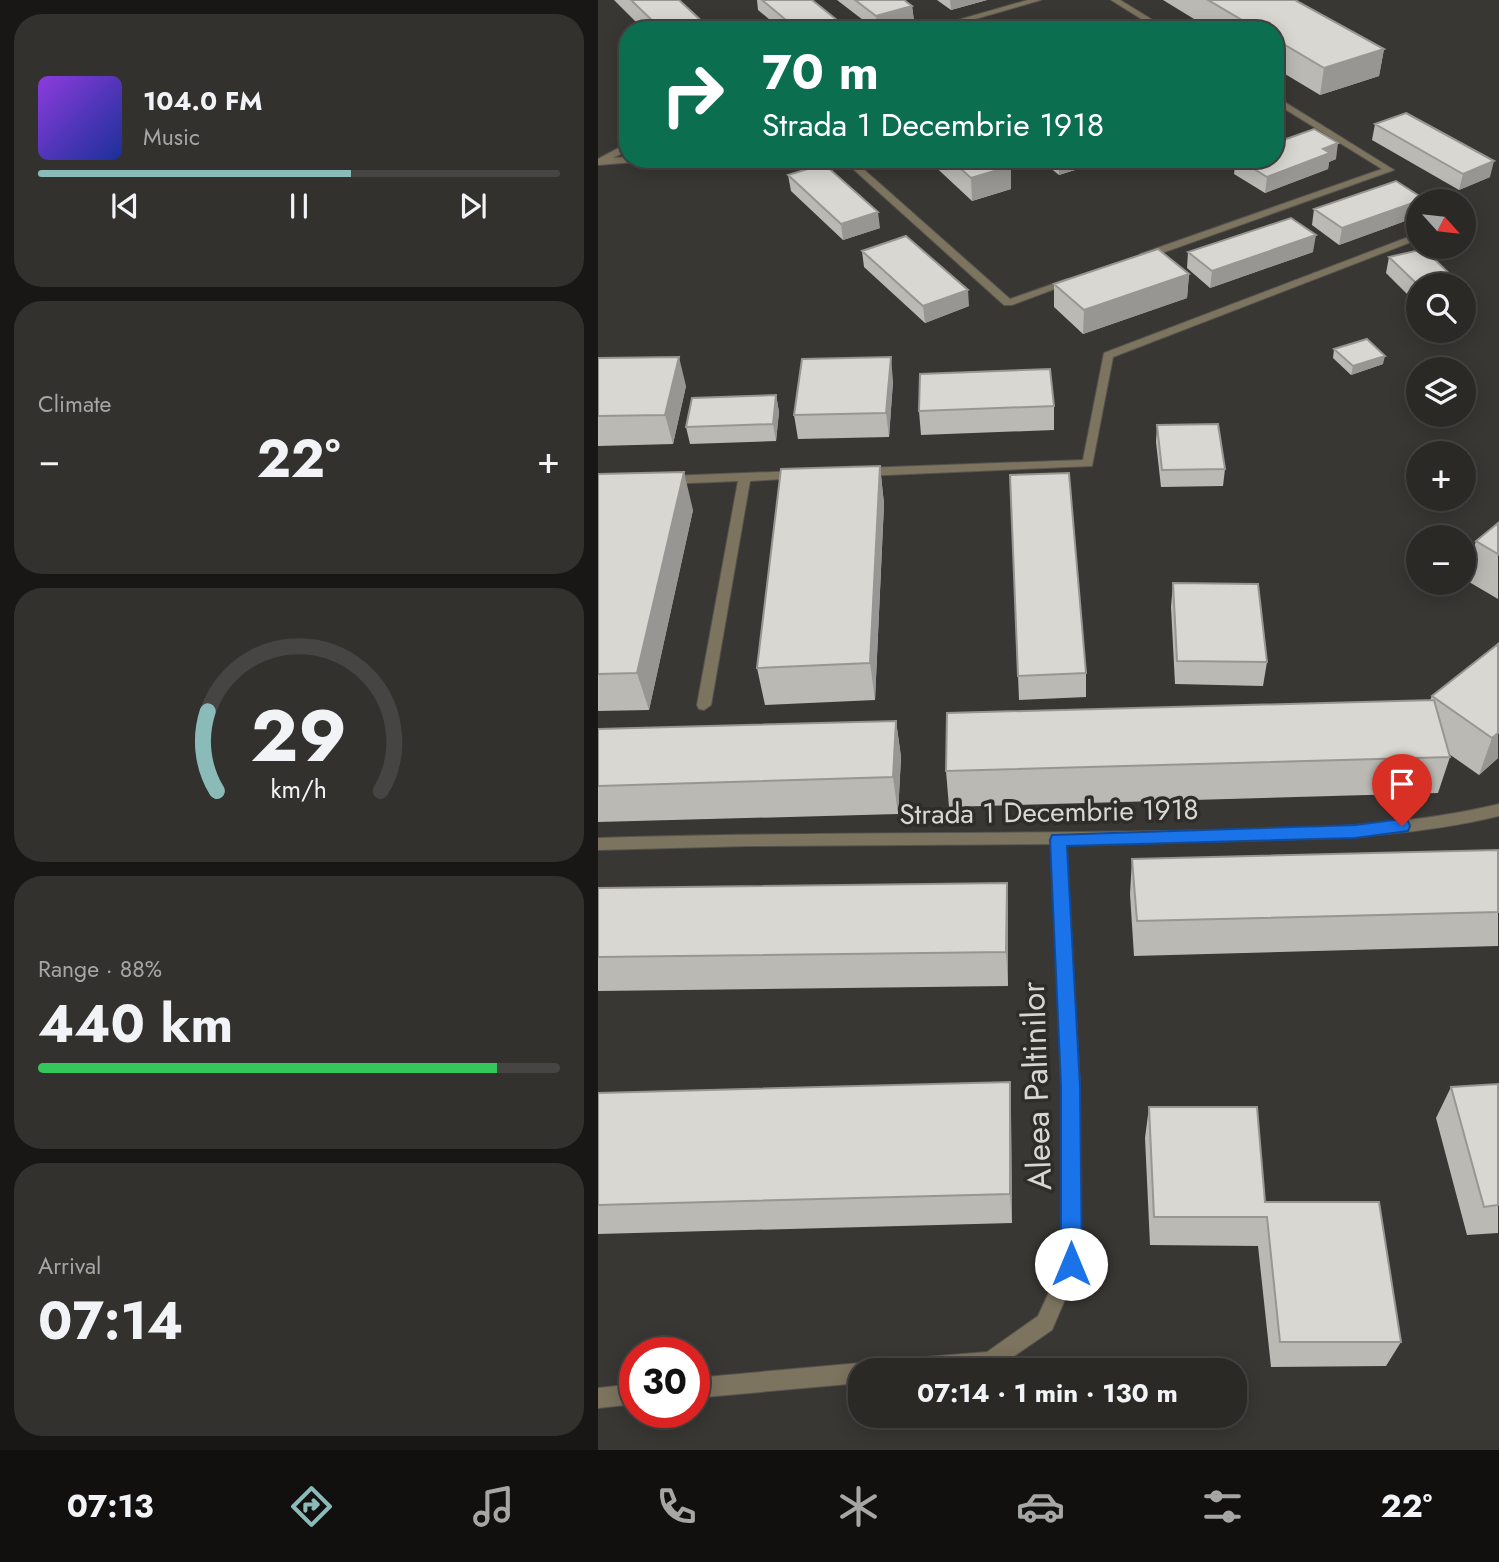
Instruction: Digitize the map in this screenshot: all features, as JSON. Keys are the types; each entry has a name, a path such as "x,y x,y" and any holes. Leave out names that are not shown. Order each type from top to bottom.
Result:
{"street":[{"path":"960,21 1037,0"},
{"path":"1115,0 1150,21"},
{"path":"1139,257 1389,170 1284,105"},
{"path":"600,162 619,151"},
{"path":"600,162 619,161"},
{"path":"855,168 1008,303 1086,276"},
{"path":"855,472 1088,463 1108,355 1406,241"},
{"path":"651,481 813,474"},
{"path":"704,705 745,477"},
{"name":"Strada 1 Decembrie 1918","path":"598,844 672,841 1058,840 1355,831 1472,817 1499,810"},
{"name":"Aleea Paltinilor","path":"994,1358 1045,1323 1071,1264 1071,1086 1058,840"},
{"path":"710,1387 848,1374"},
{"path":"598,1398 619,1396"}],"building":[{"path":"631,0 679,0 702,21 653,21"},
{"path":"762,0 812,0 838,21 787,21"},
{"path":"855,0 904,0 912,6 876,16"},
{"path":"1208,0 1295,0 1384,49 1324,68 1284,44 1284,21 1244,21"},
{"path":"1406,113 1494,161 1463,174 1375,124"},
{"path":"1314,129 1338,143 1323,149 1330,153 1267,177 1252,168 1284,168 1284,140"},
{"path":"811,168 828,168 878,212 841,224 788,175"},
{"path":"960,168 1004,168 971,178"},
{"path":"1396,181 1408,189 1406,189 1406,205 1342,228 1314,209"},
{"path":"1291,218 1316,235 1212,271 1188,252"},
{"path":"906,236 968,290 923,306 862,251"},
{"path":"1158,249 1189,274 1084,310 1054,284"},
{"path":"1406,253 1406,259 1434,259 1449,273 1406,273 1389,257"},
{"path":"1367,339 1385,356 1353,366 1334,349"},
{"path":"679,357 665,415 598,416 598,358"},
{"path":"891,357 886,413 794,415 802,359"},
{"path":"1050,369 1054,406 919,411 920,374"},
{"path":"776,395 773,424 686,427 692,398"},
{"path":"1218,424 1225,469 1162,470 1157,425"},
{"path":"880,466 870,663 757,668 781,469"},
{"path":"684,472 637,673 598,674 598,474"},
{"path":"1069,473 1086,673 1018,676 1010,475"},
{"path":"1498,523 1498,554 1476,541"},
{"path":"1173,583 1258,584 1267,662 1177,661"},
{"path":"1498,644 1498,733 1492,738 1432,696"},
{"path":"1434,700 1450,757 946,771 947,713"},
{"path":"896,721 893,777 598,786 598,729"},
{"path":"1498,850 1498,912 1137,921 1132,859"},
{"path":"1007,883 1006,952 598,957 598,888"},
{"path":"1010,1082 1010,1194 598,1205 598,1093"},
{"path":"1498,1084 1498,1205 1484,1207 1451,1087"},
{"path":"1149,1107 1257,1107 1265,1202 1379,1202 1401,1342 1280,1342 1267,1217 1154,1217"}],"route":[{"path":"1071,1264 1071,1086 1058,840 1355,831 1402,826"}]}
